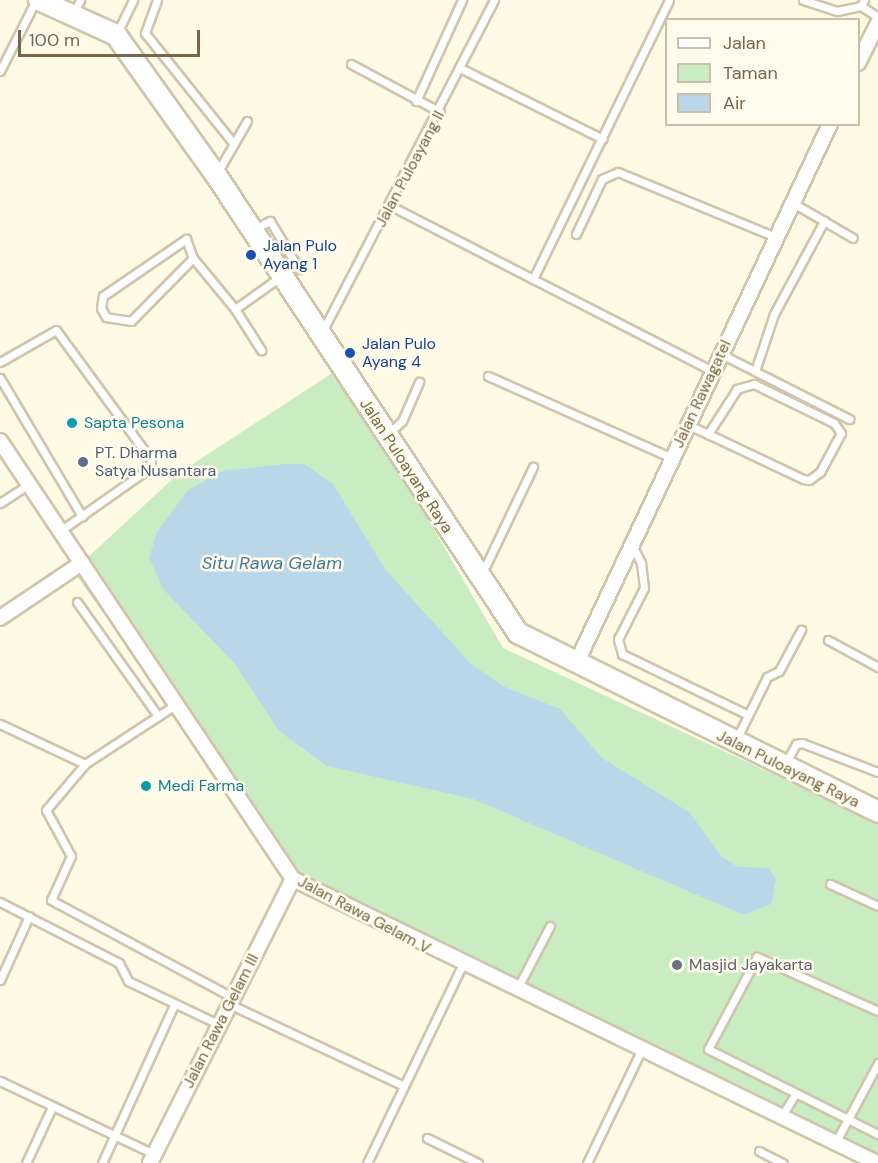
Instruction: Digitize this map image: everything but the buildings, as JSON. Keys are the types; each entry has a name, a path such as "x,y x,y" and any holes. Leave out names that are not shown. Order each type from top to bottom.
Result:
{"street":[{"name":"Jalan Puloayang Raya","path":"38,0 76,8 116,35 252,230 291,272 321,335 475,571 519,633 734,743 878,812"},
{"path":"860,60 874,43 878,23"},
{"name":"Jalan Rawagatel","path":"576,664 829,126"},
{"name":"Jalan Rawa Gelam V","path":"0,441 293,879 462,966 517,989 835,1143 861,1160 877,1163"},
{"path":"0,618 82,562"},
{"path":"858,803 878,796"},
{"name":"Jalan Rawa Gelam III","path":"152,1158 293,879"}],"lane":[{"path":"0,71 4,54 38,0"},
{"path":"116,35 133,0"},
{"path":"157,0 145,33 234,144"},
{"path":"416,101 462,0"},
{"name":"Jalan Puloayang II","path":"321,335 440,112 494,0"},
{"path":"533,279 669,0"},
{"path":"803,0 837,11 862,3 878,17"},
{"path":"351,64 440,112"},
{"path":"462,69 603,139"},
{"path":"216,176 247,121"},
{"path":"576,234 602,179 618,172 776,237"},
{"path":"793,203 853,238"},
{"path":"391,206 713,371"},
{"path":"755,371 774,314 824,221"},
{"path":"193,258 130,321 106,317 101,308 103,296 186,238 192,246 193,258 234,309 261,350"},
{"path":"234,309 291,272"},
{"path":"0,362 56,330 151,460 151,466 60,531"},
{"path":"721,354 849,419"},
{"path":"488,376 672,458"},
{"path":"0,378 82,516"},
{"path":"385,435 402,421 419,382"},
{"path":"687,425 809,480 820,472 841,433 834,423 754,384 737,389 708,434"},
{"path":"475,571 486,565 533,467"},
{"path":"0,503 29,484"},
{"path":"631,543 641,562 644,588 618,639 622,654 748,715"},
{"path":"77,602 158,716"},
{"path":"734,743 748,715 801,630"},
{"path":"828,640 878,667"},
{"path":"175,705 85,764 46,810 71,856 52,903 231,1000 404,1086"},
{"path":"0,724 85,764"},
{"path":"784,767 796,744 802,743 878,772"},
{"path":"830,884 878,906"},
{"path":"0,902 119,963 128,981 174,1005 218,1024"},
{"path":"0,980 29,916"},
{"path":"517,989 550,926"},
{"path":"878,1011 757,957 708,1049 878,1134"},
{"path":"367,1163 462,966"},
{"path":"102,1163 174,1005"},
{"path":"587,1163 641,1051"},
{"path":"835,1143 878,1063"},
{"path":"0,1080 114,1135 152,1158"},
{"path":"781,1118 796,1093"},
{"path":"26,1163 52,1107"},
{"path":"427,1138 478,1163"},
{"path":"759,1151 783,1163"}],"green space":[{"path":"340,368 503,648 878,823 878,1155 294,875 73,571 179,473"}],"water":[{"name":"Situ Rawa Gelam","path":"304,464 333,484 385,569 471,664 505,687 560,709 602,758 689,812 722,857 738,867 769,868 776,880 771,904 744,915 473,799 327,766 279,731 235,664 164,590 149,558 157,532 188,490 223,471"}],"place":[{"name":"Jalan Pulo Ayang 1","path":"251,255"},
{"name":"Jalan Pulo Ayang 4","path":"350,353"},
{"name":"Sapta Pesona","path":"72,423"},
{"name":"PT. Dharma Satya Nusantara","path":"83,462"},
{"name":"Medi Farma","path":"146,786"},
{"name":"Masjid Jayakarta","path":"677,965"}]}
